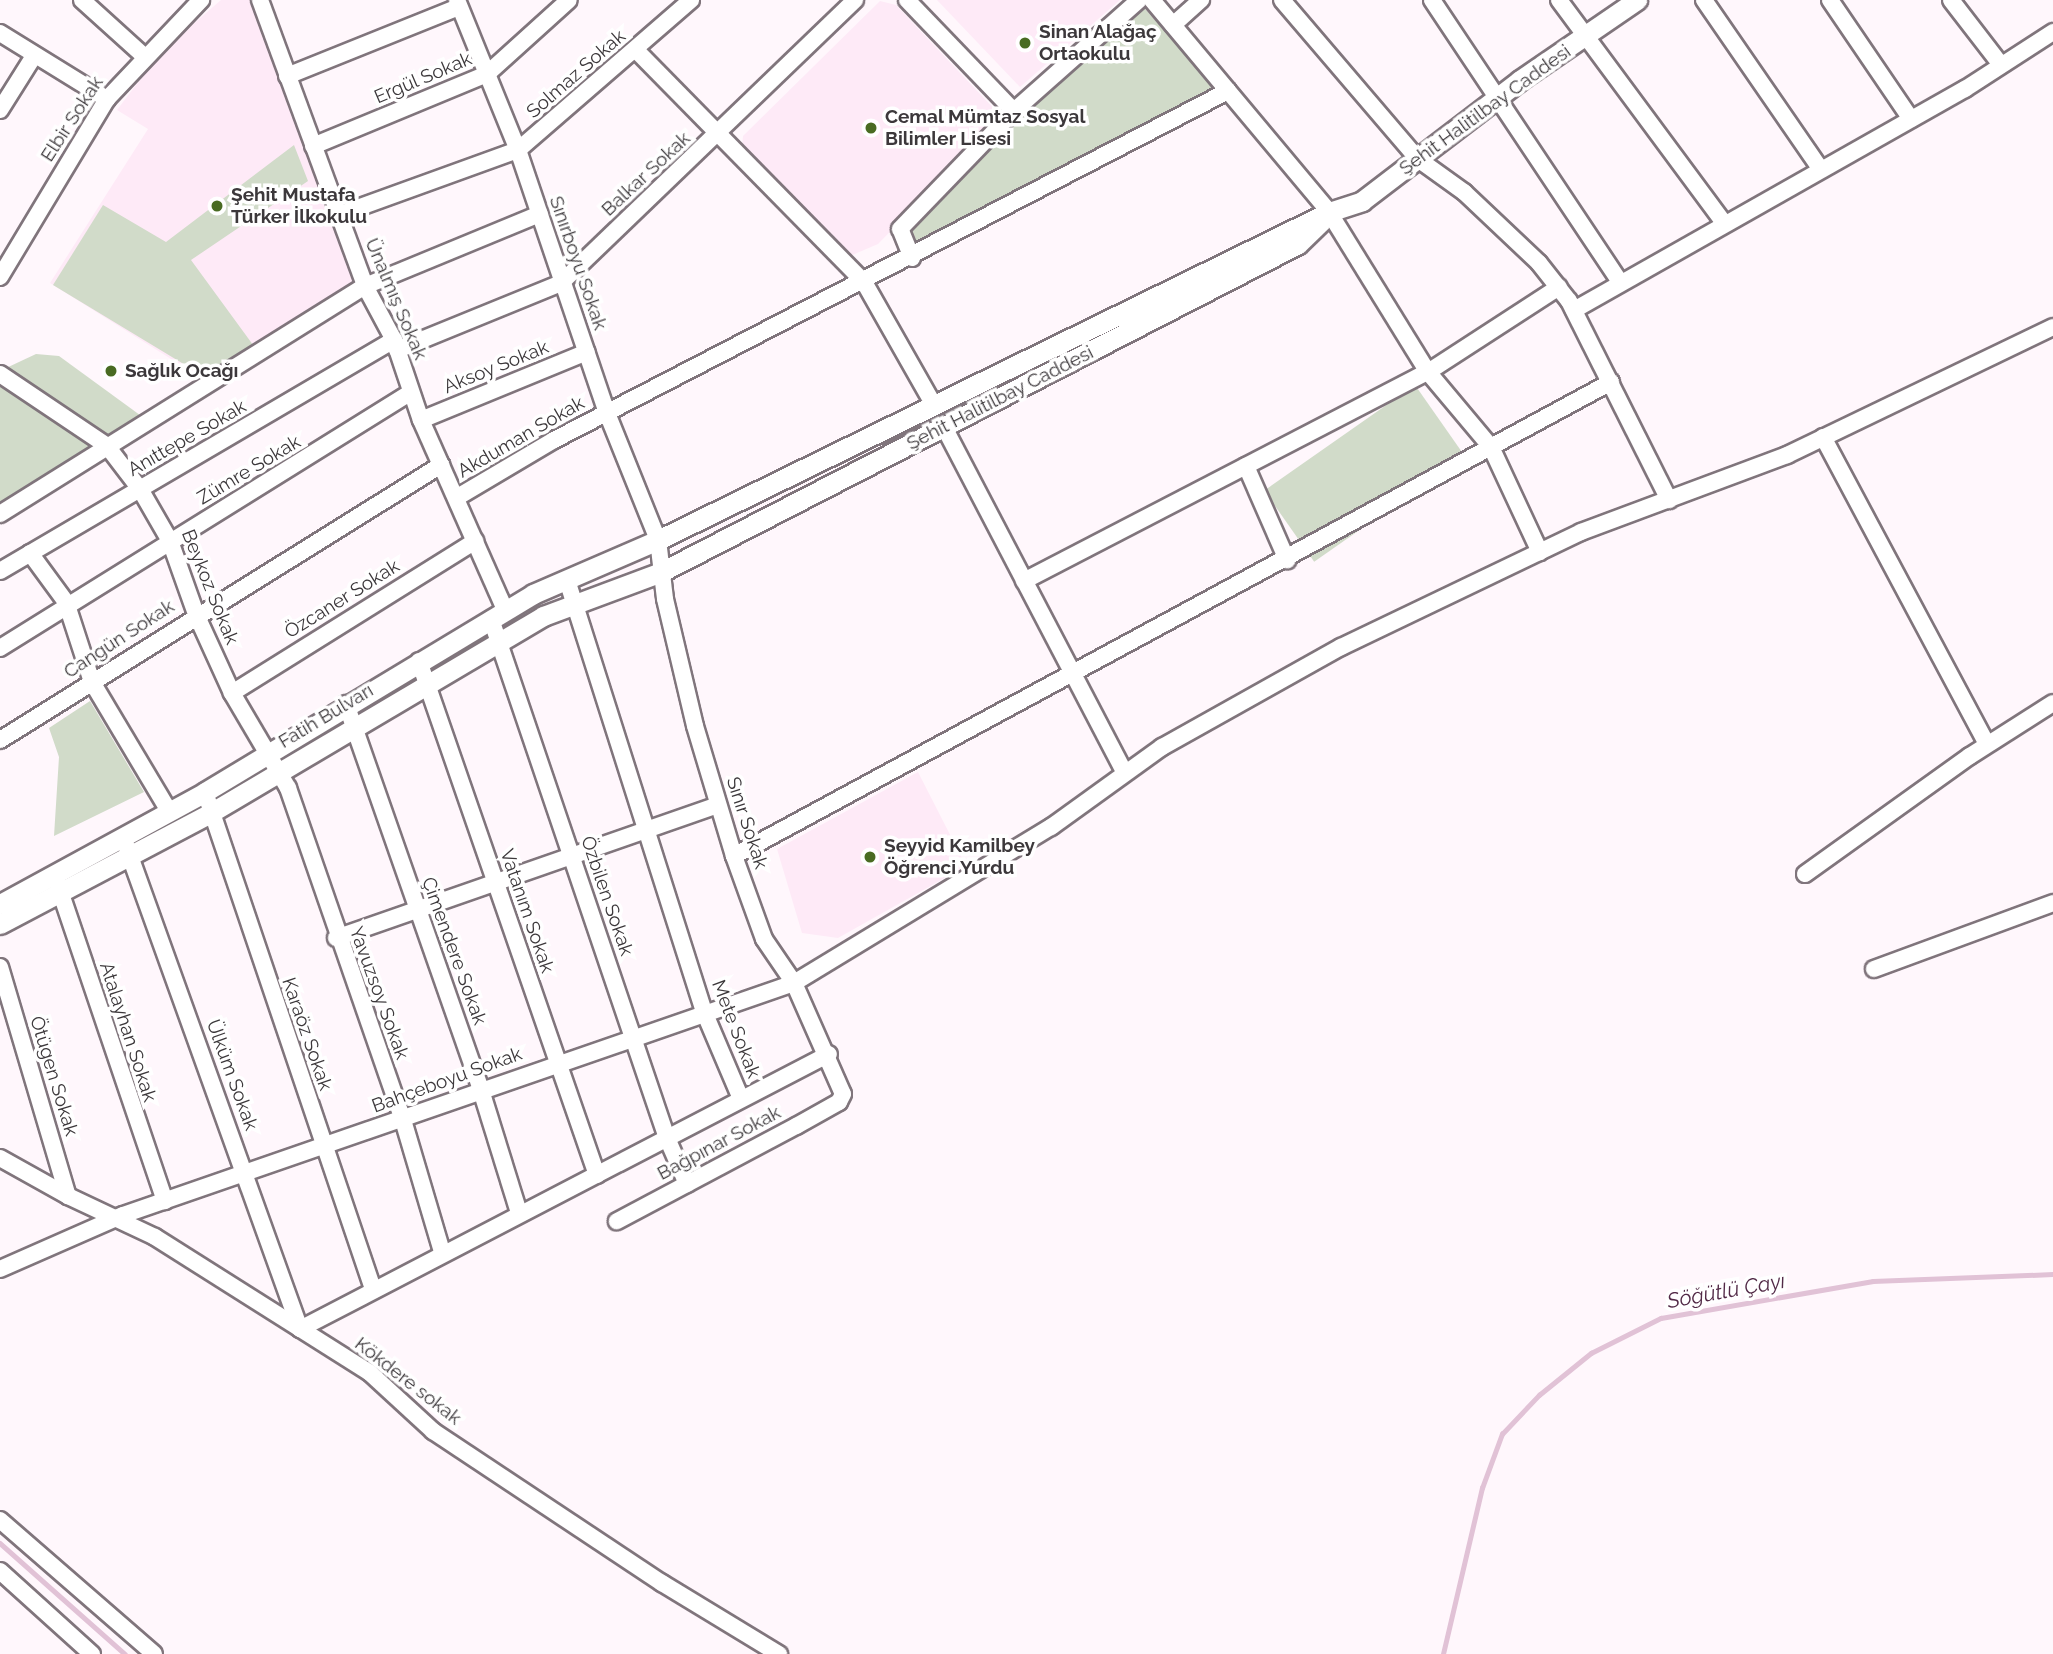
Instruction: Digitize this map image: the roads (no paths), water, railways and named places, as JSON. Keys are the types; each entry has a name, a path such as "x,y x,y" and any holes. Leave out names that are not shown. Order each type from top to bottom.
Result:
{"main road":[{"name":"Şehit Halitilbay Caddesi","path":"657,540 1329,212 1362,201 1499,96 1637,0"},
{"name":"Şehit Halitilbay Caddesi","path":"57,882 130,856 212,812 542,616 661,572 1298,244 1329,212"},
{"name":"Fatih Bulvarı","path":"0,904 57,882 123,836 205,792 346,704 498,615 567,580 657,540"},
{"path":"0,924 57,882"}],"street":[{"path":"82,0 144,56"},
{"name":"Elbir Sokak","path":"0,277 107,99 144,56 201,0"},
{"path":"260,3 278,0"},
{"name":"Ergül Sokak","path":"313,146 486,74 569,0"},
{"name":"Solmaz Sokak","path":"518,150 691,0"},
{"name":"Balkar Sokak","path":"396,345 561,283 717,136 855,0"},
{"path":"907,0 1014,111"},
{"path":"912,258 900,229 1014,111 1139,0"},
{"path":"1152,0 1329,212 1428,372 1491,447 1540,552"},
{"path":"1173,24 1200,0"},
{"path":"1282,0 1418,159 1464,192 1559,287 1574,310 1669,500"},
{"path":"1432,0 1499,96 1621,283"},
{"path":"1559,0 1583,37 1723,222"},
{"path":"1704,0 1820,168"},
{"path":"1830,0 1910,119"},
{"path":"1951,0 2001,65"},
{"name":"Ünalmış Sokak","path":"260,3 365,286 396,345 421,420 475,541 498,615"},
{"path":"288,76 458,3"},
{"name":"Sınırboyu Sokak","path":"458,3 518,150 607,413 657,540"},
{"path":"1574,310 1723,222 1910,119 2053,32"},
{"path":"0,33 107,99"},
{"path":"636,50 717,136 864,282 934,405"},
{"path":"0,110 34,55"},
{"name":"Akduman Sokak","path":"456,499 607,413 912,258 1228,91"},
{"path":"338,215 518,150"},
{"path":"0,514 365,286 540,215"},
{"path":"1024,581 1428,372 1559,287"},
{"name":"Bahçeboyu Sokak","path":"0,1269 115,1219 403,1120 557,1062 794,983 1051,827 1161,747 1341,647 1540,552 1721,482 1822,437 2053,327"},
{"name":"Anıttepe Sokak","path":"0,571 139,489 396,345"},
{"name":"Aksoy Sokak","path":"421,420 587,352"},
{"name":"Beykoz Sokak","path":"0,374 107,446 139,489 170,541 196,614 232,693 268,752"},
{"path":"734,856 1287,560 1611,382"},
{"name":"Zümre Sokak","path":"0,648 66,602 283,475 411,392"},
{"path":"944,428 1125,774"},
{"path":"1822,437 1987,744"},
{"name":"Cangün Sokak","path":"0,740 196,614 441,465"},
{"path":"1246,466 1287,560"},
{"name":"Sınır Sokak","path":"657,540 661,572 718,805 734,856 764,939 794,983 829,1054 844,1094 839,1102"},
{"name":"Özcaner Sokak","path":"232,693 475,541"},
{"path":"30,553 66,602 92,682 169,811"},
{"name":"Mete Sokak","path":"300,1329 442,1252 741,1100 705,1014 649,827 567,580"},
{"name":"Özbilen Sokak","path":"498,615 499,642 667,1138 687,1184"},
{"name":"Vatanım Sokak","path":"419,661 597,1175"},
{"path":"1805,874 1987,744 2053,703"},
{"name":"Çimendere Sokak","path":"346,704 481,1090 519,1213"},
{"name":"Yavuzsoy Sokak","path":"268,752 279,772 403,1120 442,1252"},
{"name":"Karaöz Sokak","path":"205,792 373,1289"},
{"path":"336,938 494,880 718,805"},
{"name":"Ülküm Sokak","path":"123,836 300,1329"},
{"name":"Atalayhan Sokak","path":"57,882 165,1201"},
{"path":"1874,969 2053,903"},
{"name":"Ötügen Sokak","path":"0,967 68,1196"},
{"path":"741,1100 829,1054"},
{"name":"Bağpınar Sokak","path":"617,1221 839,1102"},
{"name":"Kökdere sokak","path":"0,1158 68,1196 155,1237 370,1373 433,1431 662,1583 779,1654"},
{"path":"0,1520 153,1654"},
{"path":"0,1571 92,1654"}],"waterway":[{"name":"Söğütlü Çayı","path":"1443,1654 1482,1488 1502,1434 1539,1395 1591,1353 1661,1318 1873,1281 2053,1274"},
{"path":"0,1543 125,1654"}],"place":[{"name":"Sinan Alağaç Ortaokulu","path":"1025,43"},
{"name":"Cemal Mümtaz Sosyal Bilimler Lisesi","path":"871,128"},
{"name":"Şehit Mustafa Türker İlkokulu","path":"217,206"},
{"name":"Sağlık Ocağı","path":"111,371"},
{"name":"Seyyid Kamilbey Öğrenci Yurdu","path":"870,857"}]}
